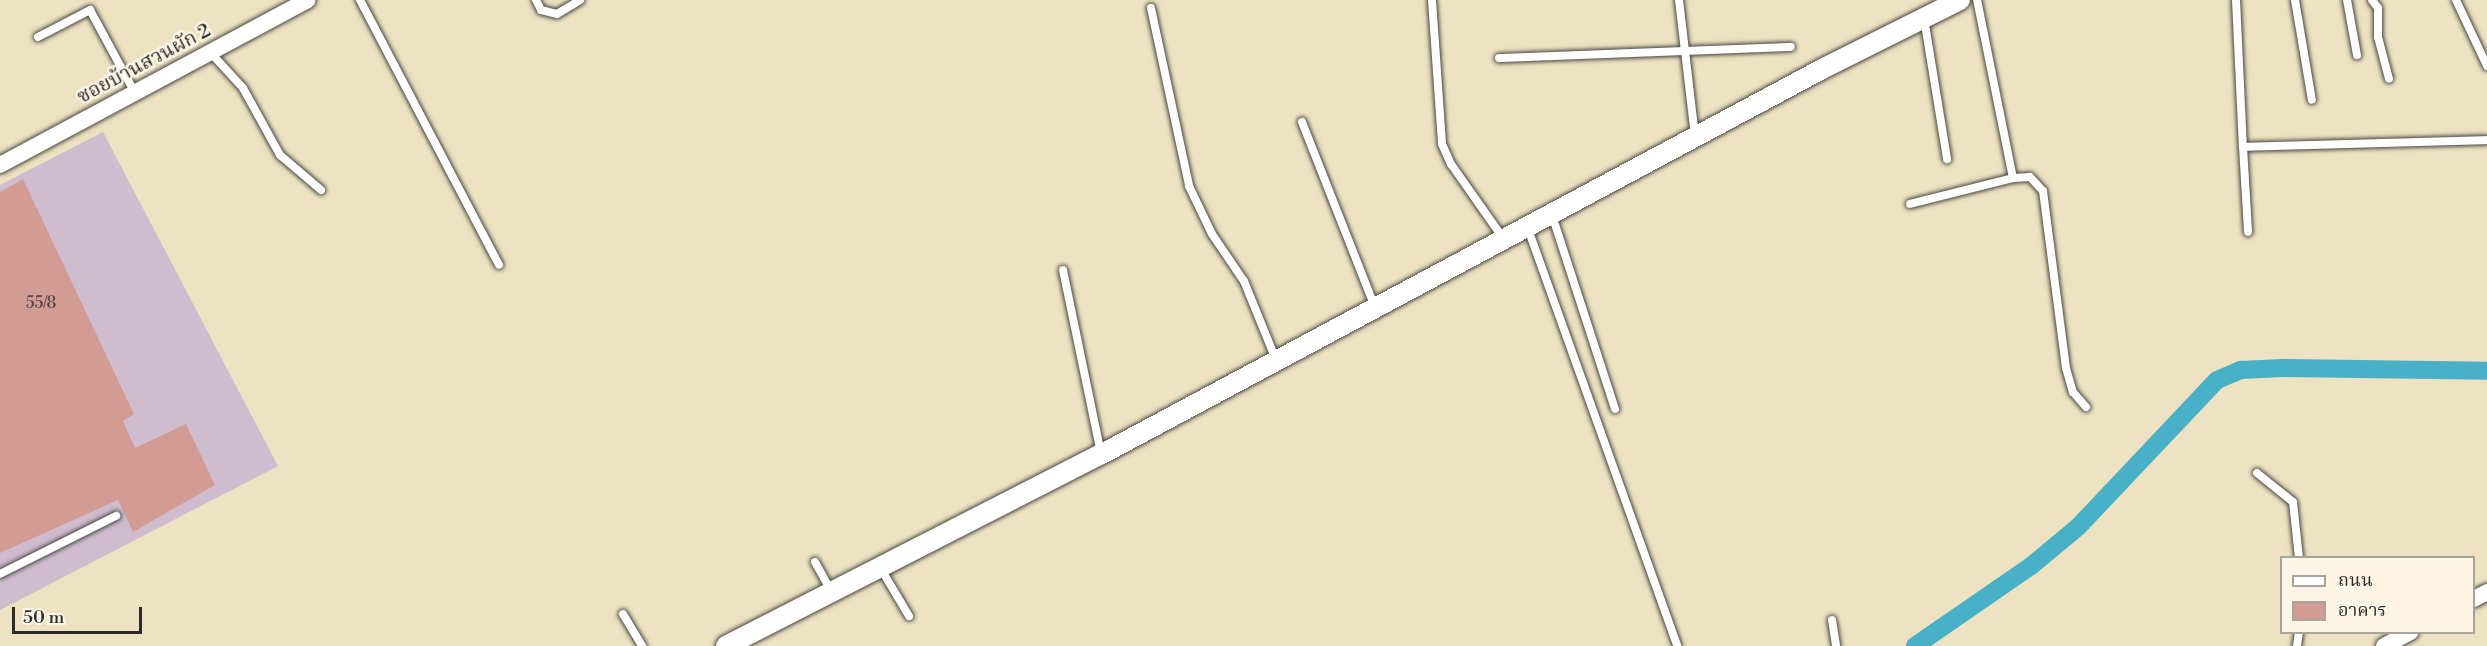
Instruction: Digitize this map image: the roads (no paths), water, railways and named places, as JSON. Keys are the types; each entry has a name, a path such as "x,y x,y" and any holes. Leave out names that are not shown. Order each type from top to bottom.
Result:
{"street":[{"name":"ซอยบ้านสวนผัก 2","path":"0,165 308,0"},
{"path":"726,646 881,569 1101,454 1527,226 1960,0"},
{"path":"2384,646 2408,634"}],"lane":[{"path":"360,0 499,265"},
{"path":"536,0 541,10 557,14 580,0"},
{"path":"1432,0 1442,144 1451,164 1503,239"},
{"path":"1679,0 1695,138"},
{"path":"1977,0 2013,178"},
{"path":"2236,0 2248,232"},
{"path":"2295,0 2312,100"},
{"path":"2347,0 2357,55"},
{"path":"2372,0 2378,8 2378,38 2389,79"},
{"path":"2456,0 2487,66"},
{"path":"1151,8 1190,186 1212,234 1244,280 1276,360"},
{"path":"38,37 90,10 135,93"},
{"path":"1924,18 1947,159"},
{"path":"1500,58 1791,47"},
{"path":"210,52 243,88 280,155 321,190"},
{"path":"1302,122 1375,307"},
{"path":"2243,147 2487,140"},
{"path":"1911,204 2013,178 2030,177 2043,191 2066,368 2073,392 2086,407"},
{"path":"1552,214 1615,409"},
{"path":"1527,226 1677,646"},
{"path":"1063,270 1101,454"},
{"path":"2257,473 2293,502 2299,556"},
{"path":"0,574 116,516"},
{"path":"815,562 833,593"},
{"path":"881,569 909,616"},
{"path":"623,614 642,646"},
{"path":"1832,620 1836,646"}],"waterway":[{"path":"1915,646 2031,566 2078,527 2217,380 2241,370 2282,368 2487,371"}]}
